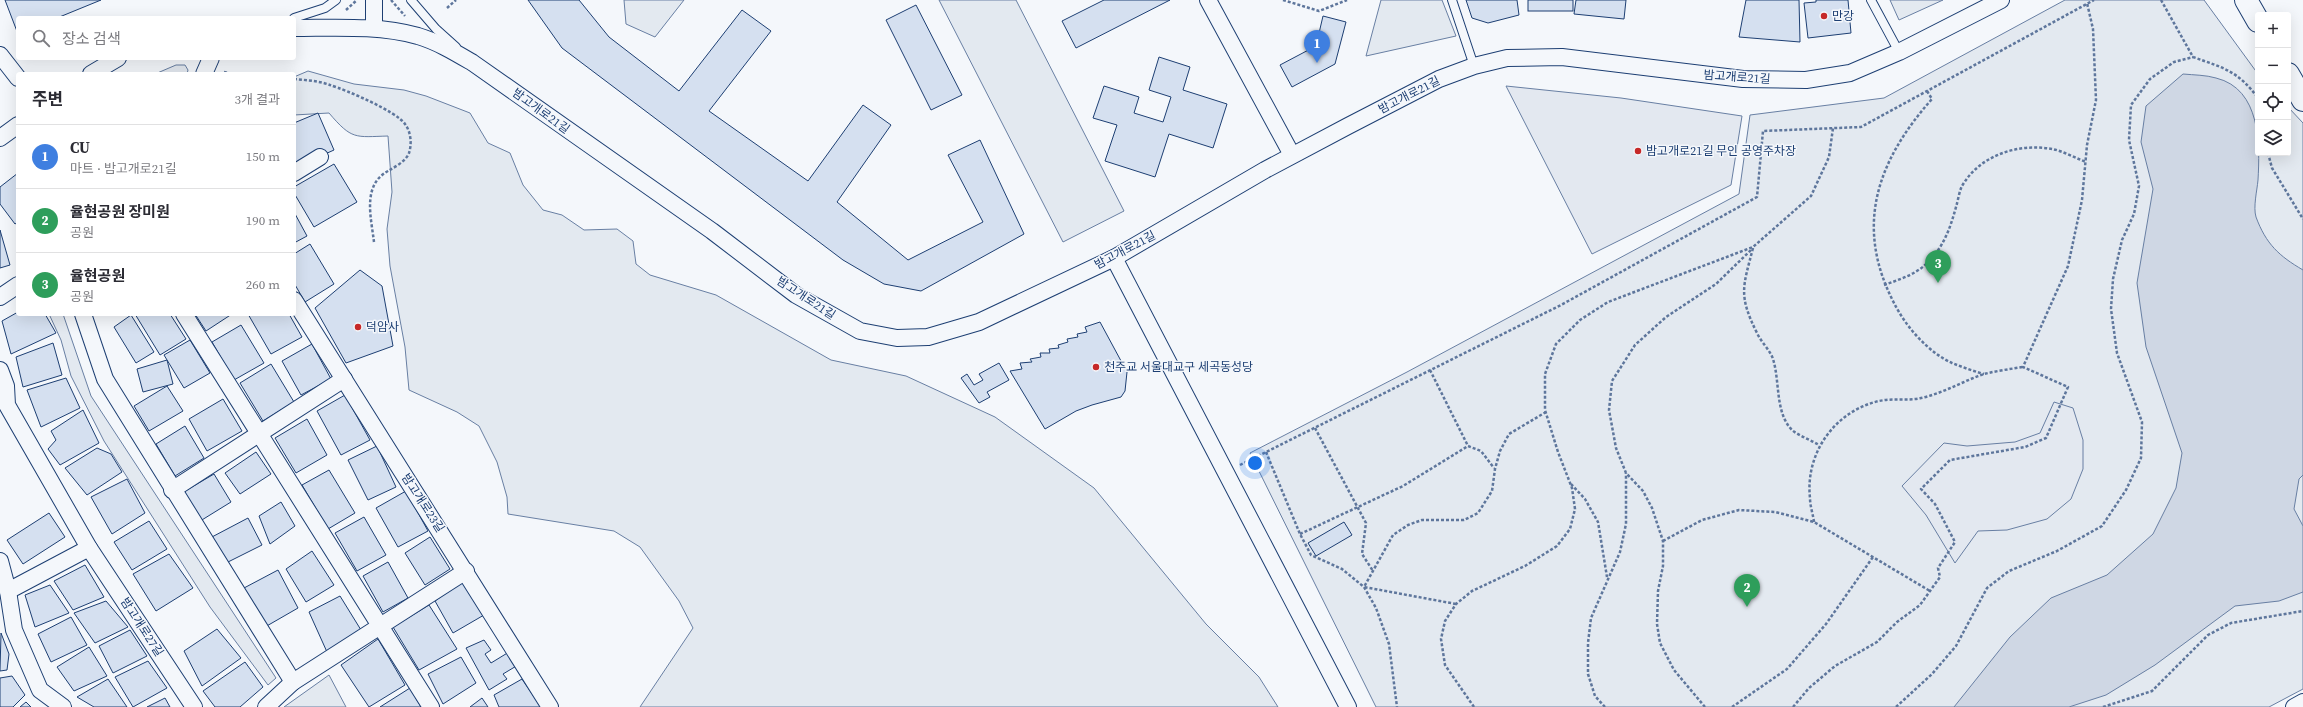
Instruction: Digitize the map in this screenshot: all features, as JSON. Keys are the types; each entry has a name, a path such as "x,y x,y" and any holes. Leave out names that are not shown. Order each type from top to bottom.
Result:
{"main road":[{"path":"2246,0 2255,16"},
{"path":"2291,79 2303,100"}],"street":[{"path":"374,0 374,28"},
{"path":"1208,0 1292,155"},
{"name":"밤고개로21길","path":"296,28 374,28 420,36 473,63 712,231 796,294 860,331 897,338 928,337 980,322 1114,258 1292,155 1439,79 1474,66 1507,58 1562,57 1743,79 1806,80 1850,72 1899,52 2001,0"},
{"path":"0,55 16,75"},
{"path":"94,72 115,60"},
{"path":"205,72 210,60"},
{"path":"0,138 16,126"},
{"path":"296,172 320,157"},
{"path":"1114,258 1348,707"},
{"path":"0,297 16,287"},
{"name":"밤고개로23길","path":"296,303 466,571 550,707"},
{"path":"84,316 105,379 172,490 293,682"},
{"path":"185,316 431,707"},
{"path":"0,370 6,386 3,408"},
{"path":"172,490 260,435 344,379"},
{"name":"밤고개로27길","path":"3,408 89,548 194,707"},
{"path":"8,591 89,548"},
{"path":"0,562 8,591 14,630 40,690 63,707"},
{"path":"266,707 293,682 381,627 466,571"},
{"path":"2294,707 2303,702"}],"lane":[{"path":"296,17 325,8 336,0"},
{"path":"411,0 436,29 473,63"},
{"path":"1452,0 1474,66"},
{"path":"1871,0 1899,52"}],"path":[{"path":"346,11 358,0"},
{"path":"390,0 406,17"},
{"path":"447,8 456,0"},
{"path":"1283,0 1319,11 1347,0"},
{"path":"1225,472 1561,305 1757,197 1763,131 1861,127 2094,0"},
{"path":"2161,0 2193,57"},
{"path":"2023,367 2068,266 2082,200 2086,162 2096,100 2093,29 2088,4"},
{"path":"1896,707 1932,674 1956,646 1987,588 2009,571 2057,551 2102,526 2126,490 2141,458 2142,422 2117,353 2111,309 2113,279 2122,240 2134,214 2139,186 2129,140 2131,105 2150,79 2174,62 2193,57 2229,69 2247,83 2255,94"},
{"path":"296,79 330,85 383,108 405,124 411,139 409,154 399,164 379,176 372,188 370,202 374,242"},
{"path":"1927,91 1932,99 1908,129 1889,163 1879,190 1872,227 1874,252 1884,285 1901,317 1937,354 1952,363 1984,374"},
{"path":"1704,707 1674,670 1660,643 1657,624 1658,591 1663,566 1663,541 1652,508 1643,491 1626,473 1616,448 1609,410 1612,381 1635,345 1666,317 1716,284 1753,247 1811,196 1829,157 1833,128"},
{"path":"1884,285 1906,277 1925,266 1940,248 1948,234 1962,187 1977,168 1998,154 2025,147 2053,149 2086,162"},
{"path":"2269,156 2272,168 2303,219"},
{"path":"1474,707 1445,665 1441,639 1445,621 1456,604 1472,591 1525,566 1557,546 1570,529 1575,508 1570,483 1546,412 1545,374 1556,344 1580,320 1608,302 1753,247"},
{"path":"1753,247 1744,280 1743,296 1748,313 1757,334 1772,358 1786,422 1793,430 1819,445"},
{"path":"1793,707 1809,688 1835,666 1877,642 1897,622 1920,605 1940,577 1938,568 1955,542 1935,504 1921,489 1950,460 2025,447 2046,438 2068,387 2023,367 1984,374 1953,388 1920,398 1880,400 1858,407 1838,422 1819,445 1811,471 1810,484 1810,498 1814,522"},
{"path":"1430,370 1468,446 1481,451 1495,469"},
{"path":"1364,586 1393,534 1408,525 1422,520 1464,520 1478,513 1492,492 1495,469 1500,450 1509,434 1546,412"},
{"path":"1315,428 1366,523 1362,554 1373,571"},
{"path":"1300,534 1403,486 1468,446"},
{"path":"1266,452 1300,534 1311,555 1342,570 1364,586 1456,604"},
{"path":"1605,707 1595,696 1588,674 1588,643 1591,618 1620,552 1626,524 1626,473"},
{"path":"1570,483 1585,499 1598,522 1608,578"},
{"path":"1663,541 1702,520 1738,510 1775,512 1814,522 1930,591"},
{"path":"1732,707 1787,669 1826,624 1873,557"},
{"path":"1364,586 1376,608 1389,644 1398,707"},
{"path":"2103,707 2152,691 2208,635 2231,623 2303,611"}],"shaded area":[{"path":"624,0 684,0 655,37 626,24"},
{"path":"939,0 1016,0 1124,211 1063,242"},
{"path":"1381,0 1442,0 1456,36 1366,56"},
{"path":"1890,0 1943,0 1899,20"},
{"path":"2065,0 2204,0 2255,70 2255,156 2291,156 2291,110 2303,123 2303,689 2269,707 1376,707 1250,453 1407,372 1739,194 1750,115 1884,98"},
{"path":"176,65 185,65 188,70 188,72 160,72"},
{"path":"308,71 354,84 404,90 426,96 470,113 488,143 510,153 523,185 543,210 562,215 584,230 617,229 633,241 636,264 650,275 716,295 831,360 906,376 995,417 1094,488 1206,624 1259,677 1278,707 640,707 693,628 679,601 640,547 614,531 508,514 507,497 497,462 479,426 457,412 409,390 405,347 390,266 387,229 392,192 388,136 368,137 355,135 343,128 329,113 296,115 296,76"},
{"path":"2183,74 2212,77 2231,84 2242,94 2250,106 2255,120 2255,156 2259,156 2255,204 2256,217 2264,235 2274,248 2287,260 2303,270 2303,475 2299,479 2294,509 2303,526 2303,592 2279,601 2235,606 2155,665 2106,695 2069,707 1954,707 2010,637 2051,598 2107,575 2153,534 2176,488 2182,453 2146,347 2137,283 2153,189 2141,142 2146,106"},
{"name":"밤고개로21길 무인 공영주차장","path":"1506,86 1621,98 1742,116 1731,185 1592,254"},
{"path":"50,316 64,316 91,396 276,678 268,685 210,607 104,441 71,376 61,340"},
{"path":"2054,402 2073,408 2083,440 2083,469 2071,499 2047,519 2007,530 1978,531 1955,563 1926,515 1902,486 1944,443 1967,446 2015,442 2040,433"},
{"path":"329,675 346,707 284,707"}],"building":[{"path":"5,0 101,0 62,16 16,16 16,29"},
{"path":"528,0 579,0 609,37 679,91 742,10 771,31 709,111 808,181 863,105 891,125 837,202 908,260 983,222 948,155 980,140 1024,234 921,291 884,284 843,260 562,48"},
{"path":"1104,0 1170,0 1076,48 1062,21"},
{"path":"1466,0 1517,0 1519,15 1488,23 1472,18"},
{"path":"1528,0 1573,0 1573,11 1528,11"},
{"path":"1576,0 1626,0 1624,19 1574,14"},
{"path":"1746,0 1799,0 1800,42 1739,37"},
{"path":"1816,0 1848,0 1851,33 1808,38 1804,3 1816,2"},
{"path":"916,5 962,95 931,110 886,20"},
{"path":"1323,16 1346,22 1335,64 1292,87 1280,65 1316,46"},
{"path":"1159,57 1190,67 1183,90 1227,104 1213,148 1169,134 1155,177 1105,161 1117,125 1093,118 1104,86 1139,97 1134,113 1163,122 1171,97 1149,90"},
{"path":"318,113 334,150 296,167 296,122"},
{"path":"334,164 357,202 314,227 296,196 296,186"},
{"path":"16,175 15,224 0,204 0,187"},
{"path":"296,216 307,236 296,242"},
{"path":"0,230 10,265 0,268"},
{"path":"310,244 334,284 305,302 296,286 296,253"},
{"name":"덕암사","path":"360,270 382,286 393,346 346,363 315,308"},
{"path":"16,313 16,316 46,316 56,333 11,354 2,321"},
{"path":"132,316 154,352 136,363 114,327"},
{"path":"136,316 171,316 186,339 160,355"},
{"path":"196,316 229,316 206,331"},
{"path":"249,316 290,316 302,337 271,354"},
{"path":"1100,322 1127,372 1125,391 1121,397 1076,411 1045,429 1010,371 1022,369 1020,363 1032,362 1030,359 1041,357 1040,353 1050,353 1049,349 1059,348 1058,345 1068,342 1067,339 1078,337 1077,334 1087,332 1085,327"},
{"path":"241,325 264,363 234,380 212,342"},
{"path":"190,340 210,373 184,388 164,355"},
{"path":"53,343 62,375 23,387 16,357"},
{"path":"312,344 331,379 301,395 282,361"},
{"path":"167,360 173,384 143,392 137,369"},
{"path":"999,363 1009,380 987,392 990,397 979,403 961,378 967,374 974,385 983,380 979,374"},
{"path":"271,364 294,402 263,421 240,383"},
{"path":"66,378 80,408 41,427 27,390"},
{"path":"167,386 183,411 149,431 134,406"},
{"path":"345,395 370,440 341,455 317,411"},
{"path":"223,399 242,431 207,451 189,419"},
{"path":"83,410 99,443 60,465 48,449 56,440 51,431"},
{"path":"307,419 327,455 296,473 275,438"},
{"path":"185,426 204,458 175,476 156,444"},
{"path":"377,446 396,487 368,500 348,460"},
{"path":"97,448 111,454 122,472 87,495 65,468"},
{"path":"256,452 271,474 240,494 225,473"},
{"path":"329,470 355,513 328,529 302,485"},
{"path":"214,474 231,502 197,523 180,494"},
{"path":"127,479 145,513 112,534 91,497"},
{"path":"406,491 428,531 398,547 376,508"},
{"path":"281,502 295,526 270,544 259,516"},
{"path":"49,513 65,537 23,564 7,540"},
{"path":"364,517 386,555 357,571 335,533"},
{"path":"248,518 262,545 224,564 210,538"},
{"path":"149,521 167,549 132,570 114,542"},
{"path":"1344,522 1352,535 1316,556 1308,543"},
{"path":"430,537 450,569 425,585 405,553"},
{"path":"312,551 334,585 306,602 286,569"},
{"path":"169,554 193,588 156,611 133,574"},
{"path":"388,562 408,598 383,612 363,576"},
{"path":"85,565 104,597 73,610 54,581"},
{"path":"278,570 298,608 265,627 244,588"},
{"path":"464,580 484,615 453,633 435,601"},
{"path":"50,585 69,613 35,627 25,595"},
{"path":"340,596 361,630 327,652 309,612"},
{"path":"106,601 128,627 95,643 74,613"},
{"path":"429,605 457,649 419,670 393,627"},
{"path":"71,617 87,645 51,662 38,634"},
{"path":"217,629 241,658 202,686 184,651"},
{"path":"130,630 147,656 113,673 99,646"},
{"path":"1,633 9,654 7,670 0,671"},
{"path":"378,639 405,685 369,707 341,665"},
{"path":"484,640 491,650 485,654 491,663 509,652 518,665 503,674 507,679 489,690 466,648"},
{"path":"89,647 107,676 74,691 57,667"},
{"path":"461,657 476,683 443,704 428,674"},
{"path":"148,661 167,688 133,707 115,677"},
{"path":"245,662 263,687 240,707 215,707 203,691"},
{"path":"12,676 25,695 13,707 0,707 0,678"},
{"path":"108,679 127,707 94,707 77,697"},
{"path":"522,679 541,707 499,707 494,695"},
{"path":"410,688 421,707 380,707"},
{"path":"165,698 170,707 147,707"},
{"path":"482,698 488,707 470,707"},
{"path":"26,702 31,707 20,707"}],"place":[{"name":"만강","path":"1824,16"},
{"name":"CU","path":"1317,63"},
{"name":"밤고개로21길 무인 공영주차장","path":"1638,151"},
{"name":"율현공원","path":"1938,283"},
{"name":"덕암사","path":"358,327"},
{"name":"천주교 서울대교구 세곡동성당","path":"1096,367"},
{"name":"율현공원 장미원","path":"1747,607"}]}
